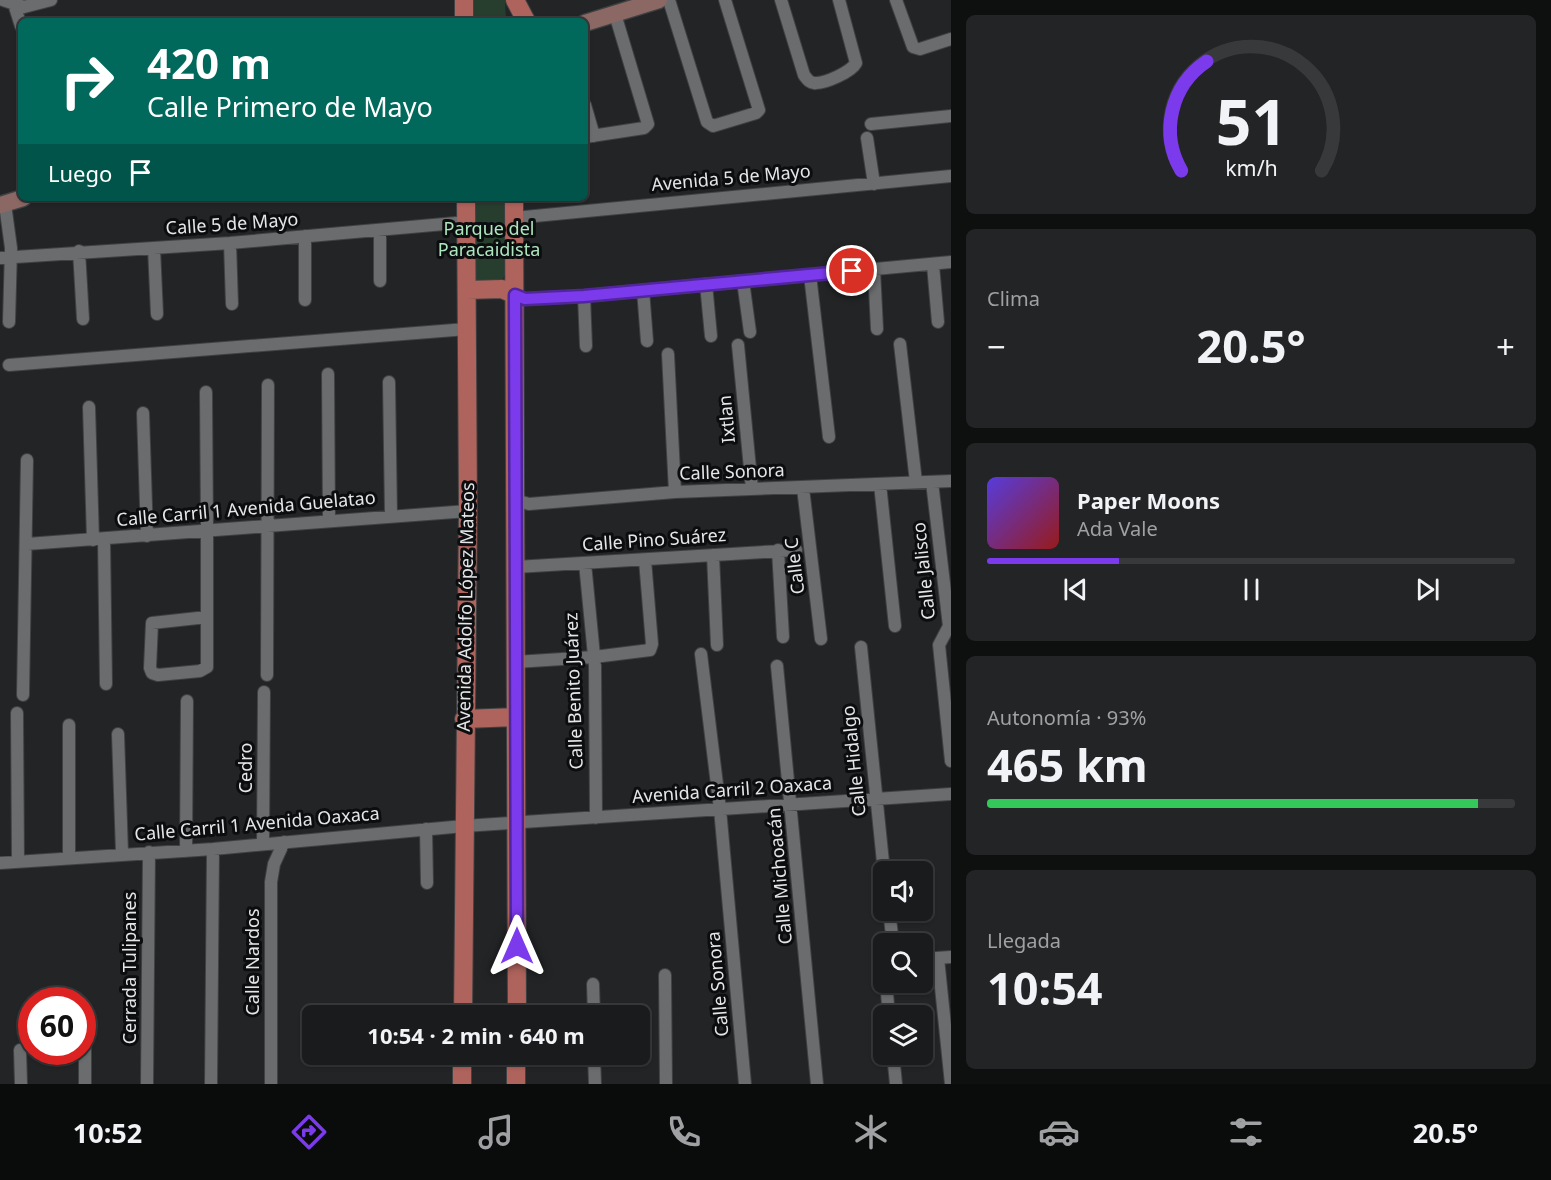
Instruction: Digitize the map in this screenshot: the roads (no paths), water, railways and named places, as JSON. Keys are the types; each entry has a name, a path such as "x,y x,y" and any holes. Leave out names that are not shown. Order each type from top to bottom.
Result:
{"main road":[{"path":"464,0 464,18"},
{"path":"514,0 514,18"},
{"path":"514,0 524,18"},
{"name":"Avenida Adolfo López Mateos","path":"463,1005 464,719 468,511 466,201"},
{"path":"514,201 517,1005"},
{"path":"467,290 502,289 515,295"},
{"path":"464,719 515,717"},
{"path":"462,1065 462,1084"},
{"path":"516,1065 516,1084"}],"street":[{"path":"10,1 29,7 51,0"},
{"path":"588,22 659,0"},
{"path":"669,0 707,122 713,126 756,113 759,110 725,0"},
{"path":"781,0 804,75 809,82 816,84 850,70 856,63 839,0"},
{"path":"896,0 913,47 920,49 951,39"},
{"path":"10,1 18,19"},
{"path":"590,136 644,128 648,124 615,14"},
{"path":"871,124 951,116"},
{"path":"867,138 874,184"},
{"name":"Avenida 5 de Mayo","path":"514,218 951,176"},
{"path":"9,322 5,258 10,232 2,205 18,200"},
{"name":"Calle 5 de Mayo","path":"5,258 80,251 230,243 466,222"},
{"path":"380,230 380,281"},
{"path":"305,236 305,300"},
{"path":"230,243 232,304"},
{"path":"154,248 158,315"},
{"path":"80,251 83,319"},
{"path":"515,295 525,299 584,296 951,262"},
{"path":"933,265 938,322"},
{"path":"873,269 878,329"},
{"path":"810,275 829,437"},
{"path":"743,281 750,332"},
{"path":"706,284 711,336"},
{"path":"643,290 647,341"},
{"path":"584,296 586,346"},
{"path":"9,365 467,329"},
{"path":"900,344 916,482"},
{"name":"Ixtlan","path":"738,345 752,489"},
{"path":"668,354 675,492"},
{"path":"328,374 329,522"},
{"path":"389,382 391,516"},
{"path":"267,675 268,385"},
{"path":"206,392 207,617 205,669 158,675 152,673 150,668 152,623 207,617"},
{"path":"89,407 99,539 106,684"},
{"path":"142,413 147,536"},
{"path":"23,695 27,460"},
{"name":"Calle Sonora","path":"515,500 529,504 675,492 951,481"},
{"name":"Calle Jalisco","path":"932,482 948,626 939,645 951,761"},
{"path":"880,484 895,626"},
{"name":"Calle C","path":"803,488 821,639"},
{"name":"Calle Carril 1 Avenida Guelatao","path":"27,544 468,511"},
{"name":"Calle Pino Suárez","path":"516,567 796,549"},
{"path":"778,550 783,637"},
{"path":"712,555 717,645"},
{"path":"515,662 594,657 650,650 652,644 645,560"},
{"name":"Calle Benito Juárez","path":"585,563 594,657 596,818"},
{"name":"Calle Hidalgo","path":"861,646 883,861"},
{"name":"Calle Sonora","path":"701,654 720,809 745,1084"},
{"name":"Calle Michoacán","path":"777,666 792,802 817,1084"},
{"name":"Cedro","path":"263,844 264,692"},
{"path":"186,851 187,701"},
{"path":"17,713 18,861"},
{"path":"69,725 69,857"},
{"path":"118,734 122,853"},
{"name":"Avenida Carril 2 Oaxaca","path":"516,824 792,802 951,794"},
{"name":"Calle Carril 1 Avenida Oaxaca","path":"0,863 122,853 213,849 426,829 516,824"},
{"path":"426,829 427,883"},
{"name":"Calle Nardos","path":"271,1084 271,882 274,864 284,842"},
{"path":"211,1084 213,849"},
{"name":"Cerrada Tulipanes","path":"147,1084 148,852"},
{"path":"945,957 951,1084"},
{"path":"665,975 666,1084"},
{"path":"593,984 594,1005"},
{"path":"20,1065 21,1084"},
{"path":"85,1065 85,1084"},
{"path":"594,1065 595,1084"},
{"path":"894,1065 896,1084"}],"park label":[{"name":"Parque del Paracaidista","path":"489,239"}]}
